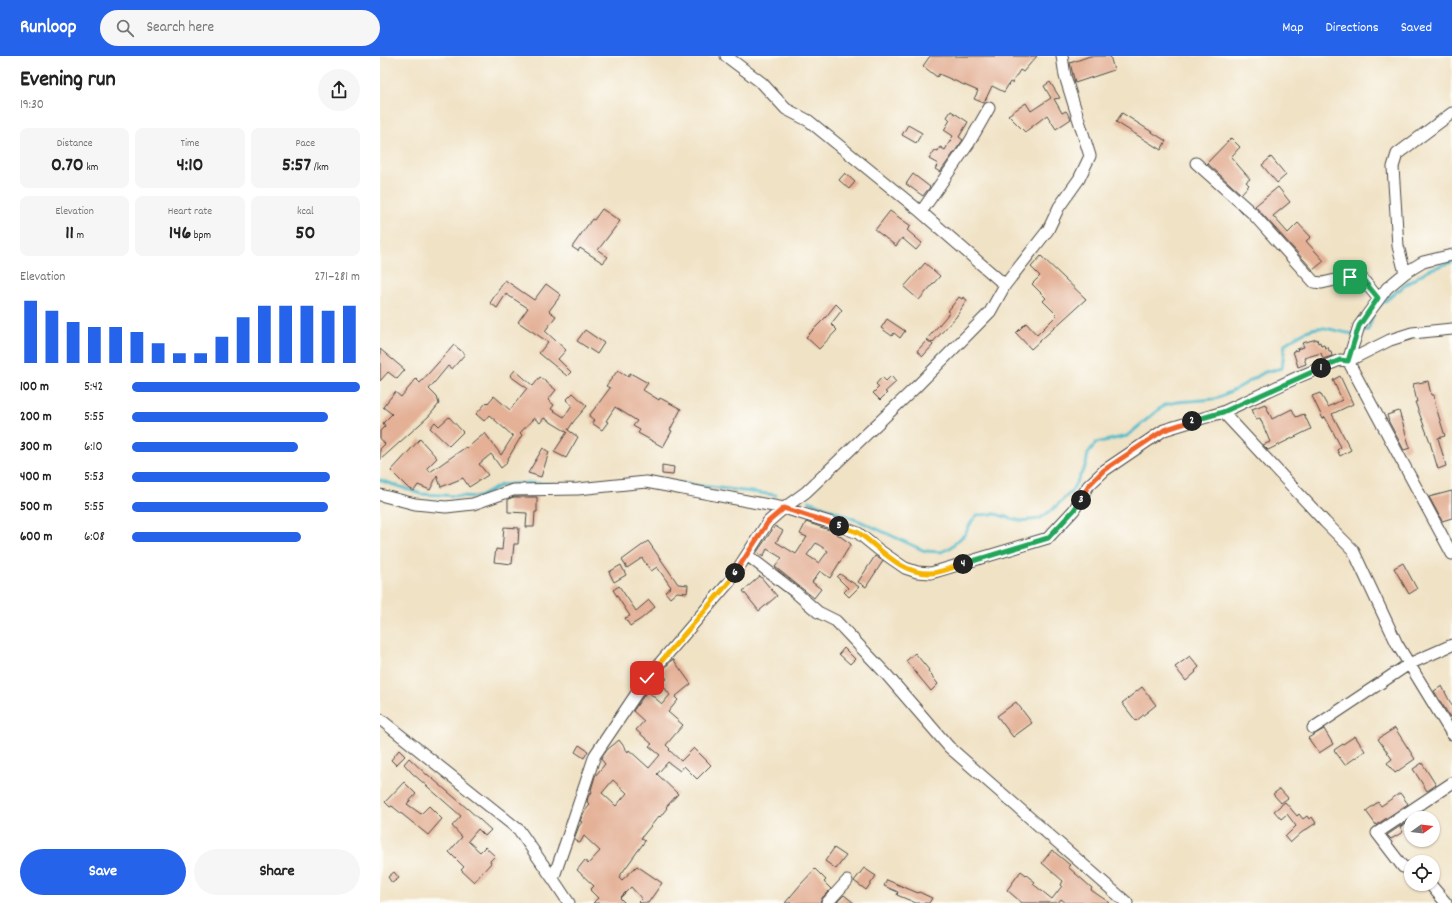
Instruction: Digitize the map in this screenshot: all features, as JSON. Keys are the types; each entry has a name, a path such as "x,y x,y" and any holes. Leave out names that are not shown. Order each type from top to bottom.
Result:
{"street":[{"path":"726,56 762,83 786,109 809,121 921,212 1005,285"},
{"path":"553,879 595,755 647,678 730,581 768,522 806,492 917,386 990,312 1005,285 1048,230 1059,207 1079,179 1090,156 1065,76 1062,56"},
{"path":"921,212 969,143 989,108"},
{"path":"1405,273 1398,246 1393,167 1397,154 1452,113"},
{"path":"1196,163 1252,213 1314,282 1322,283 1357,275 1361,277 1378,298"},
{"path":"1452,255 1423,262 1405,273 1387,288 1378,298 1359,326 1350,357 1452,554"},
{"path":"380,495 415,504 446,507 473,504 513,490 578,489 646,482 784,508 858,532 879,550 905,568 917,572 931,573 1048,538 1074,510 1088,486 1104,470 1164,430 1223,412 1298,377 1390,340 1412,333 1452,329"},
{"path":"1223,412 1324,522 1353,550 1398,644 1452,734"},
{"path":"747,555 818,612 836,621 886,674 949,747 1127,903"},
{"path":"1313,728 1409,664 1452,645"},
{"path":"380,719 519,830 569,903"},
{"path":"1404,867 1377,833 1452,782"},
{"path":"827,903 847,881"},
{"path":"1436,891 1446,903"}],"building":[{"path":"930,56 1037,56 1023,72 1020,70 1004,92 992,86 984,103 974,99 978,91 939,74 937,77 923,66"},
{"path":"1090,56 1110,56 1114,70 1075,83 1070,63"},
{"path":"1050,82 1060,98 1054,99 1062,113 1066,111 1071,119 1056,129 1047,115 1025,132 1008,115 1026,103 1031,111 1051,98 1044,86"},
{"path":"951,111 968,122 959,137 963,140 940,172 935,169 938,164 929,159 935,150 938,151 940,147 945,150 953,136 944,130 950,120 947,117"},
{"path":"1122,113 1166,141 1161,150 1116,122"},
{"path":"908,125 922,133 916,143 902,135"},
{"path":"1231,138 1240,147 1231,157 1250,179 1246,182 1249,185 1241,194 1207,163"},
{"path":"1271,157 1286,175 1277,183 1262,165"},
{"path":"845,173 855,182 849,189 839,180"},
{"path":"913,174 930,187 923,196 906,184"},
{"path":"1278,187 1290,202 1273,216 1288,233 1298,223 1311,237 1306,241 1324,261 1313,270 1255,206"},
{"path":"602,209 620,221 598,250 608,257 603,263 580,248 578,251 572,247 592,219 594,220"},
{"path":"890,211 911,226 907,230 922,243 916,250 902,238 896,246 875,230"},
{"path":"1041,256 1086,299 1031,349 1016,333 1026,323 1037,335 1057,315 1043,301 1046,298 1032,284 1040,276 1031,267"},
{"path":"925,263 940,276 919,300 904,287"},
{"path":"505,280 534,300 546,284 561,295 549,311 556,316 545,331 566,350 558,359 571,372 567,376 539,353 548,342 518,322 528,308 506,294 497,308 490,303"},
{"path":"959,297 962,299 963,297 967,300 956,317 932,343 927,339 950,312 948,311"},
{"path":"836,304 842,310 831,324 837,330 819,349 806,337 825,318"},
{"path":"887,319 905,331 900,338 894,333 892,336 881,328"},
{"path":"585,330 604,343 597,354 577,341"},
{"path":"1317,339 1321,346 1324,345 1325,348 1328,347 1332,356 1323,359 1321,353 1304,358 1306,364 1298,367 1293,351 1304,347 1302,343"},
{"path":"927,340 933,345 923,356 917,351"},
{"path":"454,345 465,354 452,369 448,366 429,389 437,397 439,404 429,416 380,460 380,449 385,444 380,438 380,431 385,426 383,423 392,414 383,407 395,392 401,397 416,379 420,383"},
{"path":"380,349 405,370 397,379 388,372 380,381"},
{"path":"515,370 533,386 540,377 556,390 548,400 554,405 551,409 564,417 572,405 566,400 573,393 587,406 568,430 578,437 566,458 554,452 567,432 544,418 540,423 534,418 520,433 522,435 506,462 507,463 501,468 491,454 479,464 488,475 469,487 463,478 441,487 437,476 430,490 418,485 414,491 407,487 391,471 420,439 437,458 427,468 430,472 466,447 467,448 485,433 501,455 513,436 489,415 484,421 476,414 494,396 510,410 527,388 510,376"},
{"path":"618,370 628,377 630,373 648,383 643,390 659,400 660,398 681,409 670,430 672,431 663,447 638,433 640,430 633,426 637,421 615,407 606,421 608,422 602,430 592,423 594,420 589,416 610,388 606,386"},
{"path":"891,376 896,382 885,392 887,393 880,400 873,393 879,387 876,384 882,377 886,381"},
{"path":"1340,376 1353,404 1332,414 1351,450 1340,456 1337,450 1341,447 1325,417 1323,419 1312,396 1320,393 1328,407 1342,400 1333,380"},
{"path":"1428,381 1431,395 1434,395 1435,404 1445,436 1438,438 1446,466 1438,469 1429,439 1415,402 1417,402 1413,384"},
{"path":"1265,404 1272,419 1292,409 1296,417 1304,414 1311,429 1268,450 1263,445 1270,442 1260,418 1256,420 1252,409"},
{"path":"1399,411 1410,448 1404,450 1389,422 1387,415"},
{"path":"449,417 463,432 449,446 430,428 435,422 439,426"},
{"path":"543,448 549,452 541,477 528,473"},
{"path":"662,465 674,467 673,475 662,474"},
{"path":"1452,491 1452,518 1442,521 1429,497"},
{"path":"514,497 537,497 537,512 535,512 534,527 526,527 527,513 508,512 508,499"},
{"path":"806,522 838,533 837,534 851,544 830,578 820,571 812,582 821,589 814,598 775,567 782,558 767,549 763,557 757,552 775,526 783,531 776,542 796,554 807,537 800,534","holes":["816,543 828,551 819,563 807,555"]},
{"path":"504,527 519,528 518,544 514,544 512,564 494,562 496,549 502,550"},
{"path":"648,541 678,584 688,585 687,593 677,592 670,598 665,592 671,587 657,567 651,571 642,558 627,568 622,560"},
{"path":"875,556 883,561 866,587 858,582"},
{"path":"1403,563 1417,589 1409,594 1394,568"},
{"path":"621,565 626,575 614,582 609,572"},
{"path":"840,574 859,587 849,597 844,592 848,588 837,577"},
{"path":"760,576 777,596 759,611 743,591"},
{"path":"619,586 636,611 649,600 655,607 630,626 625,618 630,616 613,590"},
{"path":"844,648 855,659 850,664 839,654"},
{"path":"915,653 938,684 931,691 906,661"},
{"path":"1190,656 1199,667 1195,671 1196,672 1186,681 1175,667"},
{"path":"673,659 691,684 675,697 678,700 668,712 683,725 666,745 670,749 669,750 681,761 694,748 711,765 697,779 684,766 680,771 668,762 657,774 678,794 641,838 645,841 619,877 622,880 637,866 662,883 648,903 638,903 642,899 631,887 620,898 625,903 593,903 598,898 590,890 594,886 577,870 585,860 588,864 600,851 584,836 580,843 574,839 582,822 580,821 584,812 590,805 587,802 588,797 592,792 591,790 595,776 605,764 601,759 607,750 619,740 628,752 629,750 649,768 660,755 649,746 652,744 636,730 644,721 633,711 647,691 662,704 670,695 661,683 667,679 662,671","holes":["613,780 627,793 616,806 602,793"]},
{"path":"1442,686 1452,706 1452,716 1450,717 1434,691"},
{"path":"1142,687 1156,705 1136,721 1122,703"},
{"path":"1016,702 1032,723 1013,737 997,716"},
{"path":"1395,728 1415,759 1395,773 1387,763 1392,759 1378,739"},
{"path":"1324,729 1333,744 1319,753 1308,738"},
{"path":"1355,736 1365,751 1345,765 1334,750"},
{"path":"579,745 588,751 584,758 575,752"},
{"path":"399,750 405,756 396,765 391,760"},
{"path":"409,758 491,830 485,836 478,829 468,841 480,852 485,847 495,856 490,861 491,863 474,882 461,870 464,867 449,852 462,837 452,826 461,816 412,773 404,764"},
{"path":"1422,763 1436,785 1427,791 1413,769"},
{"path":"404,782 416,794 407,804 421,814 429,806 442,819 428,835 385,802"},
{"path":"1280,789 1288,798 1281,803 1273,794"},
{"path":"1400,793 1408,804 1376,825 1366,811 1378,802 1381,806"},
{"path":"1285,802 1297,816 1299,814 1303,819 1307,816 1309,819 1312,817 1316,823 1301,833 1290,843 1285,837 1296,826 1287,814 1281,819 1274,811"},
{"path":"1404,824 1400,827 1403,832 1391,839 1387,835"},
{"path":"834,848 846,856 836,869 825,861"},
{"path":"1052,850 1070,865 1068,867 1092,888 1091,890 1110,903 1066,903 1061,899 1058,903 1022,903 1007,890 1021,871 1035,882 1033,884 1052,899 1062,886 1063,881 1042,863"},
{"path":"864,868 876,876 866,890 854,881"},
{"path":"815,869 826,880 824,882 831,889 822,898 820,903 785,903 801,884"},
{"path":"394,872 399,878 392,883 388,877"},
{"path":"887,880 932,898 929,903 916,903 897,895 898,892 884,886"},
{"path":"844,895 854,903 837,902"}],"waterway":[{"path":"1379,306 1404,286 1428,270 1452,262"},
{"path":"1361,332 1368,330 1373,315"},
{"path":"809,501 864,523 925,551 941,552 950,548 965,534 977,515 995,514 1021,521 1039,519 1052,510 1071,492 1086,465 1088,453 1096,443 1127,436 1164,405 1177,402 1215,399 1238,388 1265,372 1282,368 1285,344 1309,330 1325,328 1354,334"},
{"path":"380,480 421,494 479,497 501,485 528,483 555,484"},
{"path":"678,483 776,495"}],"route":[{"path":"647,678 730,581 768,522 784,508 858,532 879,550 905,568 917,572 931,573 1048,538 1074,510 1088,486 1104,470 1164,430 1223,412 1298,377 1340,360 1348,361 1359,326 1378,298 1361,277 1357,275 1350,277"}]}
